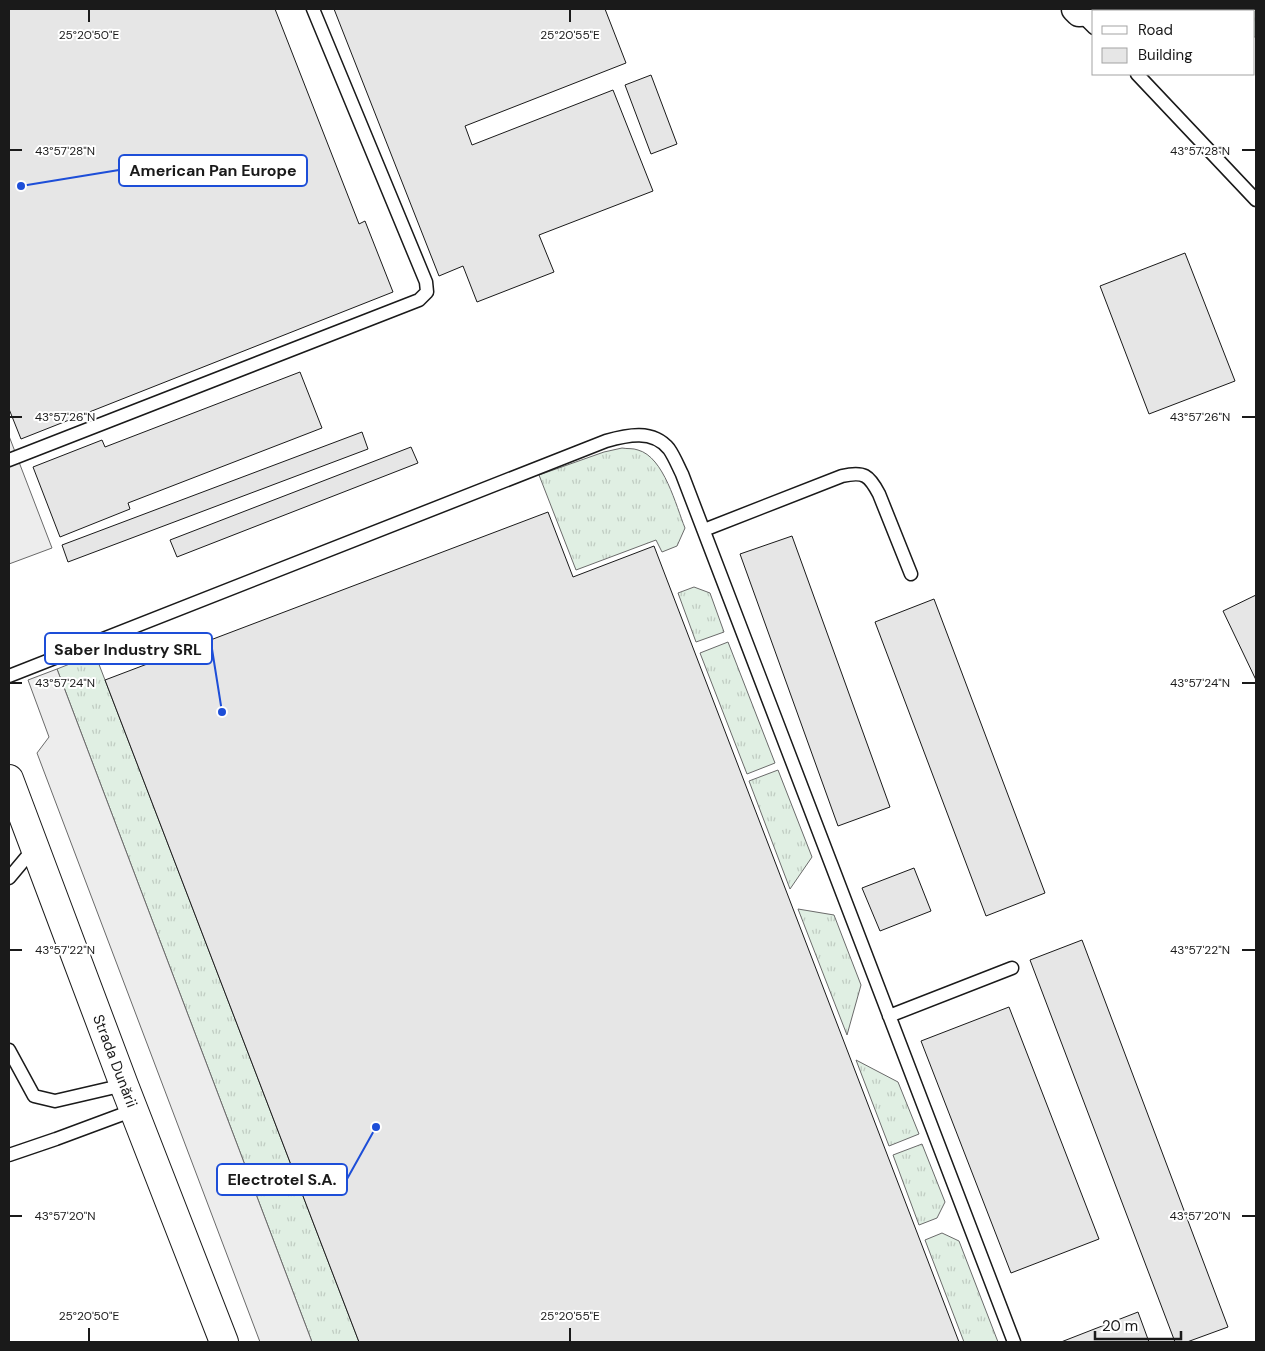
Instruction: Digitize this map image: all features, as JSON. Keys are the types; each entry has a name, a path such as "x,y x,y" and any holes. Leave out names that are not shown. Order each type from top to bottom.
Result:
{"main road":[{"name":"Strada Dunării","path":"9,779 129,1098 224,1342"}],"lane":[{"path":"9,460 419,300 427,292 426,282 313,9"},
{"path":"1138,75 1256,200"},
{"path":"9,676 606,441 629,435 652,436 668,448 682,474 1014,1342"},
{"path":"704,530 842,476 855,473 865,475 873,482 879,494 911,574"},
{"path":"9,878 34,847"},
{"path":"889,1016 1012,968"},
{"path":"9,1050 34,1096 55,1101 129,1098"},
{"path":"9,1155 56,1140 129,1098"}],"green space":[{"path":"1256,9 1256,37 1255,10 1100,10"},
{"path":"622,448 638,450 647,454 655,462 668,483 685,528 677,546 662,552 656,540 576,570 539,475 604,452"},
{"path":"694,587 710,593 724,632 696,642 678,593"},
{"path":"728,642 775,763 747,774 700,653"},
{"path":"95,654 359,1342 312,1342 57,669"},
{"path":"778,770 812,857 790,889 749,781"},
{"path":"798,909 834,915 861,985 847,1035"},
{"path":"856,1060 898,1082 919,1134 889,1146"},
{"path":"922,1144 945,1202 937,1218 919,1225 893,1155"},
{"path":"942,1233 959,1241 998,1342 964,1342 925,1240"}],"shaded area":[{"path":"9,436 52,548 9,564"},
{"path":"57,669 312,1342 260,1342 37,753 49,737 28,680"}],"building":[{"path":"9,9 275,9 359,224 365,221 393,292 21,439 9,409"},
{"path":"334,9 605,9 626,63 465,126 472,145 613,90 653,191 539,235 554,272 477,302 463,266 439,276"},
{"path":"651,75 677,144 651,154 625,85"},
{"path":"1185,253 1235,381 1149,414 1100,286"},
{"path":"300,372 322,428 128,503 130,509 60,537 33,467 102,440 105,447"},
{"path":"362,432 368,449 68,562 62,545"},
{"path":"411,447 418,463 177,557 170,540"},
{"path":"548,512 573,577 654,546 959,1342 359,1342 105,680"},
{"path":"792,536 890,807 838,826 740,554"},
{"path":"1256,595 1256,680 1223,611"},
{"path":"934,599 1045,893 986,916 875,622"},
{"path":"914,868 931,911 880,931 862,888"},
{"path":"1082,940 1228,1327 1187,1342 1175,1342 1030,960"},
{"path":"1009,1007 1099,1239 1011,1273 921,1041"},
{"path":"1138,1312 1149,1342 1061,1342"}],"place":[{"name":"American Pan Europe","path":"21,186"},
{"name":"Saber Industry SRL","path":"222,712"},
{"name":"Electrotel S.A.","path":"376,1127"}]}
